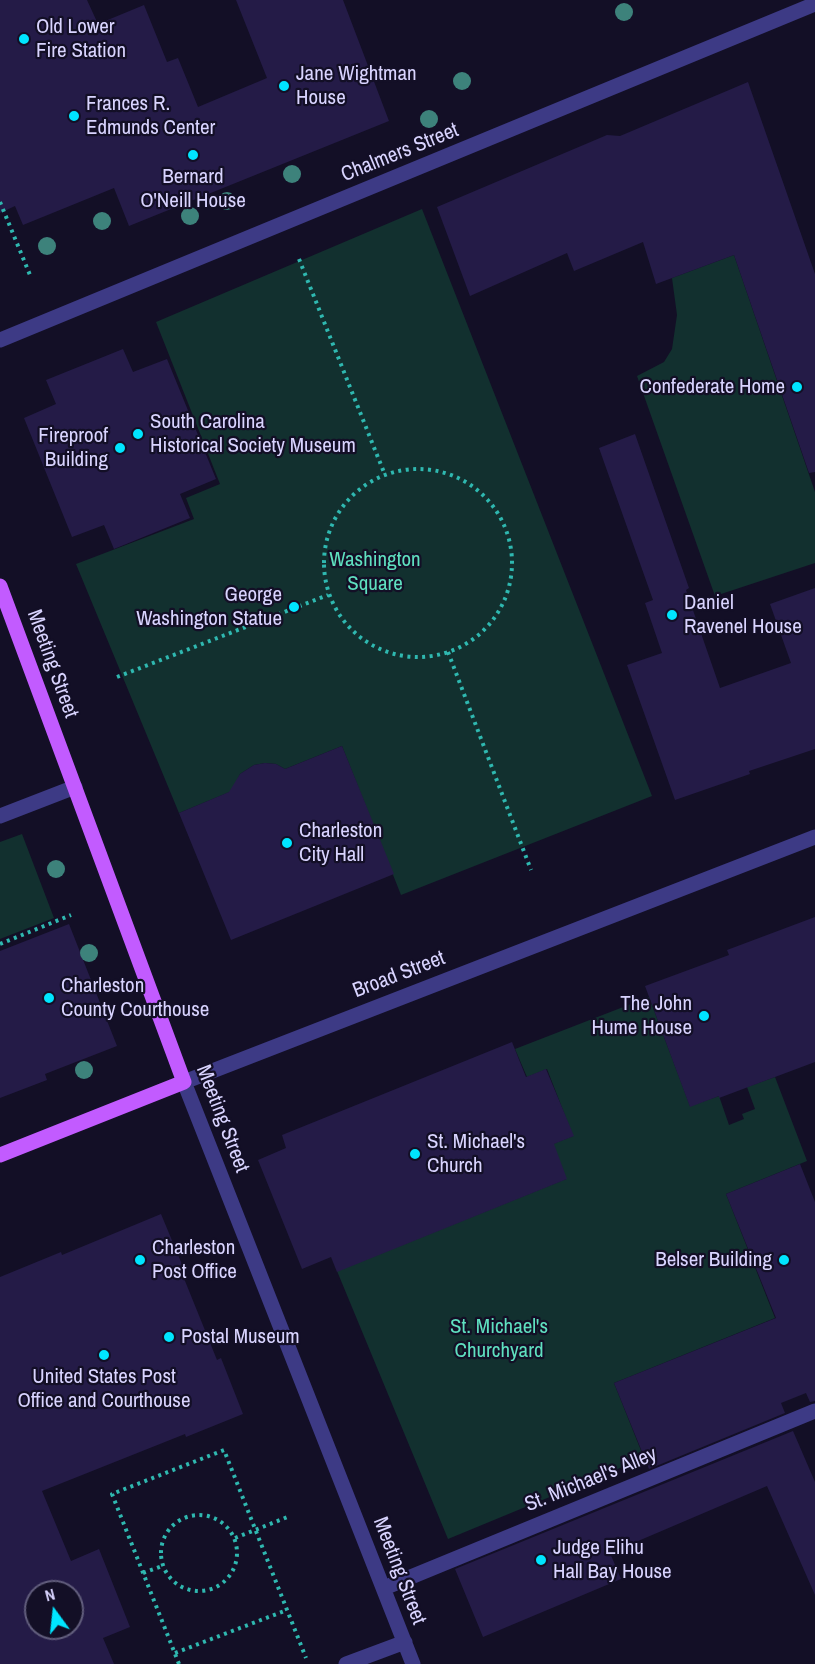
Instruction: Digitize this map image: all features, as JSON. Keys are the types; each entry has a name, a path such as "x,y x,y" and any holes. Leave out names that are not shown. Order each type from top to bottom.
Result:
{"main road":[{"name":"Meeting Street","path":"0,586 184,1082"},
{"name":"Broad Street","path":"0,1155 184,1082"}],"street":[{"name":"Chalmers Street","path":"0,340 815,4"},
{"path":"0,816 75,787"},
{"name":"Broad Street","path":"184,1082 815,837"},
{"name":"Meeting Street","path":"184,1082 413,1664"},
{"name":"St. Michael's Alley","path":"384,1588 815,1411"},
{"path":"346,1664 405,1642"}],"path":[{"path":"0,202 30,275"},
{"path":"299,260 385,475"},
{"path":"416,469 427,470 447,473 476,488 498,511 510,540 513,571 505,602 487,628 462,646 434,657 403,656 374,647 349,628 328,595 324,574 326,544 337,515 357,491 385,475 416,469"},
{"path":"117,676 328,595"},
{"path":"448,652 531,870"},
{"path":"0,944 71,915"},
{"path":"179,1664 112,1494 224,1450 306,1658"},
{"path":"193,1514 218,1519 235,1538 236,1564 221,1584 209,1590 197,1592 184,1588 173,1582 162,1566 160,1548 164,1535 171,1525 182,1518 193,1514"},
{"path":"235,1538 290,1516"},
{"path":"144,1573 162,1566"},
{"path":"175,1653 287,1610"}],"green space":[{"name":"Washington Square","path":"422,209 652,796 401,895 342,746 285,769 276,764 254,765 240,774 232,791 179,813 76,564 194,519 186,498 220,484 156,322"},
{"path":"734,255 815,492 815,563 715,596 637,376 664,362 672,349 677,315 672,278"},
{"path":"22,834 54,918 0,939 0,842"},
{"name":"St. Michael's Churchyard","path":"649,997 690,1106 719,1096 729,1125 744,1119 742,1114 755,1109 747,1087 775,1077 807,1161 726,1194 775,1318 614,1383 644,1458 448,1539 337,1271 566,1179 553,1144 573,1136 547,1069 527,1077 515,1049"}],"building":[{"path":"0,0 87,0 98,24 144,5 167,62 178,58 198,107 267,78 236,0 343,0 389,121 129,226 114,188 23,225 15,206 0,213"},
{"name":"Confederate Home","path":"748,82 815,274 815,472 809,473 734,255 656,284 643,242 574,271 567,253 470,296 437,207 607,135 620,136"},
{"name":"Fireproof Building","path":"123,349 133,372 167,359 216,479 180,494 190,518 114,549 104,525 72,537 24,418 56,404 46,380"},
{"name":"Daniel Ravenel House","path":"635,434 689,588 686,590 720,688 791,663 770,604 815,588 815,749 749,771 750,774 675,800 627,665 662,653 645,603 653,600 599,448"},
{"name":"Charleston City Hall","path":"342,746 394,874 231,940 179,813 229,792 240,774 254,765 276,764 285,769"},
{"path":"815,917 815,1062 690,1107 645,986 729,955 727,950"},
{"name":"Charleston County Courthouse","path":"69,924 117,1046 45,1074 47,1080 0,1098 0,951"},
{"name":"St. Michael's Church","path":"512,1042 526,1077 546,1069 574,1136 554,1144 567,1179 337,1272 331,1257 302,1269 258,1160 286,1148 282,1135"},
{"name":"Belser Building","path":"800,1164 815,1202 815,1401 810,1402 806,1393 781,1403 785,1413 649,1469 614,1383 776,1318 726,1194"},
{"name":"United States Post Office and Courthouse","path":"161,1214 186,1274 183,1276 217,1360 221,1358 243,1414 186,1437 185,1434 42,1491 71,1561 99,1549 130,1627 103,1638 114,1664 0,1664 0,1277 61,1252 62,1255"},
{"name":"Judge Elihu Hall Bay House","path":"793,1431 815,1482 815,1595 767,1486 610,1553 621,1579 483,1637 455,1569"}],"place":[{"name":"Old Lower Fire Station","path":"24,39"},
{"name":"Jane Wightman House","path":"284,86"},
{"name":"Frances R. Edmunds Center","path":"74,116"},
{"name":"Bernard O'Neill House","path":"193,155"},
{"name":"Confederate Home","path":"797,387"},
{"name":"South Carolina Historical Society Museum","path":"138,434"},
{"name":"Fireproof Building","path":"120,448"},
{"name":"George Washington Statue","path":"294,607"},
{"name":"Daniel Ravenel House","path":"672,615"},
{"name":"Charleston City Hall","path":"287,843"},
{"name":"Charleston County Courthouse","path":"49,998"},
{"name":"The John Hume House","path":"704,1016"},
{"name":"St. Michael's Church","path":"415,1154"},
{"name":"Charleston Post Office","path":"140,1260"},
{"name":"Belser Building","path":"784,1260"},
{"name":"Postal Museum","path":"169,1337"},
{"name":"United States Post Office and Courthouse","path":"104,1355"},
{"name":"Judge Elihu Hall Bay House","path":"541,1560"}]}
